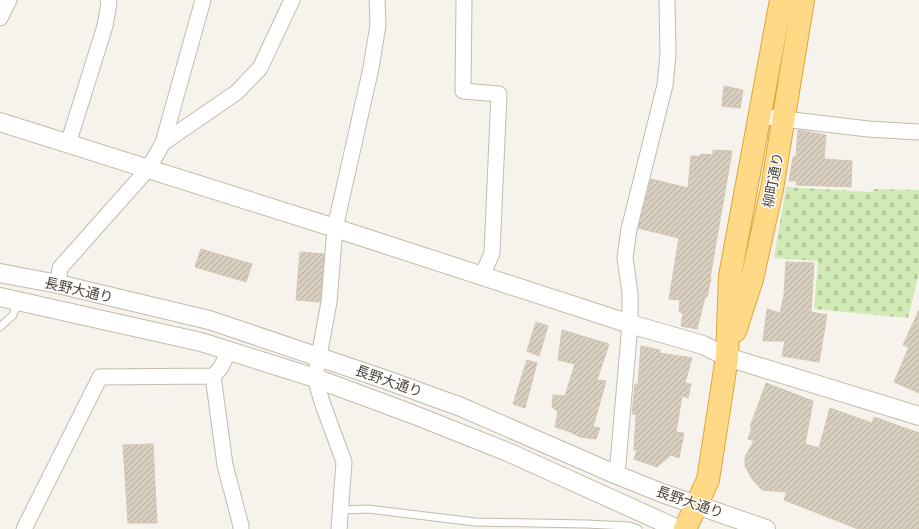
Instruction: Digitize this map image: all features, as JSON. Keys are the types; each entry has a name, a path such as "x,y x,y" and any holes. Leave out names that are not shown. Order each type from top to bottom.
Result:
{"highway":[{"name":"柳町通り","path":"685,529 708,480 727,357 730,276 781,0"},
{"name":"柳町通り","path":"727,357 752,279 772,189 803,0"}],"street":[{"path":"0,18 9,0"},
{"path":"68,144 105,26 109,3 108,0"},
{"path":"58,284 60,268 148,169 163,142 203,0"},
{"path":"163,142 237,92 260,68 292,0"},
{"path":"339,529 344,462 322,402 315,378 329,302 335,228 371,68 378,25 377,0"},
{"path":"464,0 463,91 499,94 492,253 482,276"},
{"path":"617,475 630,324 630,293 625,258 629,229 665,85 668,55 667,0"},
{"path":"759,116 868,129 919,132"},
{"path":"0,122 335,228 630,324 703,345 727,357 919,416"},
{"name":"長野大通り","path":"0,273 58,284 209,320 381,378 461,407 617,475 662,493 766,529"},
{"name":"長野大通り","path":"9,298 201,342 315,378 412,414 510,453 678,529"},
{"path":"24,529 100,377 213,376 220,369 229,351"},
{"path":"213,376 226,465 241,529"}],"lane":[{"path":"0,327 13,315 9,298"},
{"path":"341,510 368,510 475,522 593,524 629,526 638,529"}],"green space":[{"path":"786,187 873,192 873,189 919,190 919,273 908,318 814,309 818,261 774,258"}],"building":[{"path":"724,86 743,90 740,108 722,106"},
{"path":"798,130 826,135 824,159 852,161 851,187 796,185 797,181 789,181 793,157 796,157"},
{"path":"713,150 732,151 711,278 697,329 681,326 683,313 679,312 680,300 669,299 679,238 638,228 651,179 688,188 691,156 700,156 701,154 713,155"},
{"path":"201,249 252,264 246,282 195,267"},
{"path":"300,252 324,254 320,302 296,300"},
{"path":"786,262 814,263 811,312 827,315 819,362 782,356 785,341 763,341 767,309 780,313 784,295"},
{"path":"919,310 919,393 894,382 909,347 903,345"},
{"path":"536,322 548,326 539,356 527,351"},
{"path":"562,330 609,344 597,380 606,381 593,427 600,428 596,439 580,437 555,427 558,412 552,407 553,395 565,396 575,364 558,360"},
{"path":"641,346 660,350 660,353 692,358 685,383 691,384 688,398 682,396 676,432 684,433 679,458 671,455 657,467 634,459 637,450 634,450 636,414 632,414 635,384 638,384"},
{"path":"527,360 537,363 525,408 513,404"},
{"path":"766,383 813,401 805,444 819,448 830,408 872,423 874,417 919,433 919,529 858,529 784,500 787,492 762,490 752,479 745,466 745,457 754,441 748,439 752,428 750,427"},
{"path":"153,444 157,523 128,523 123,445"}]}
